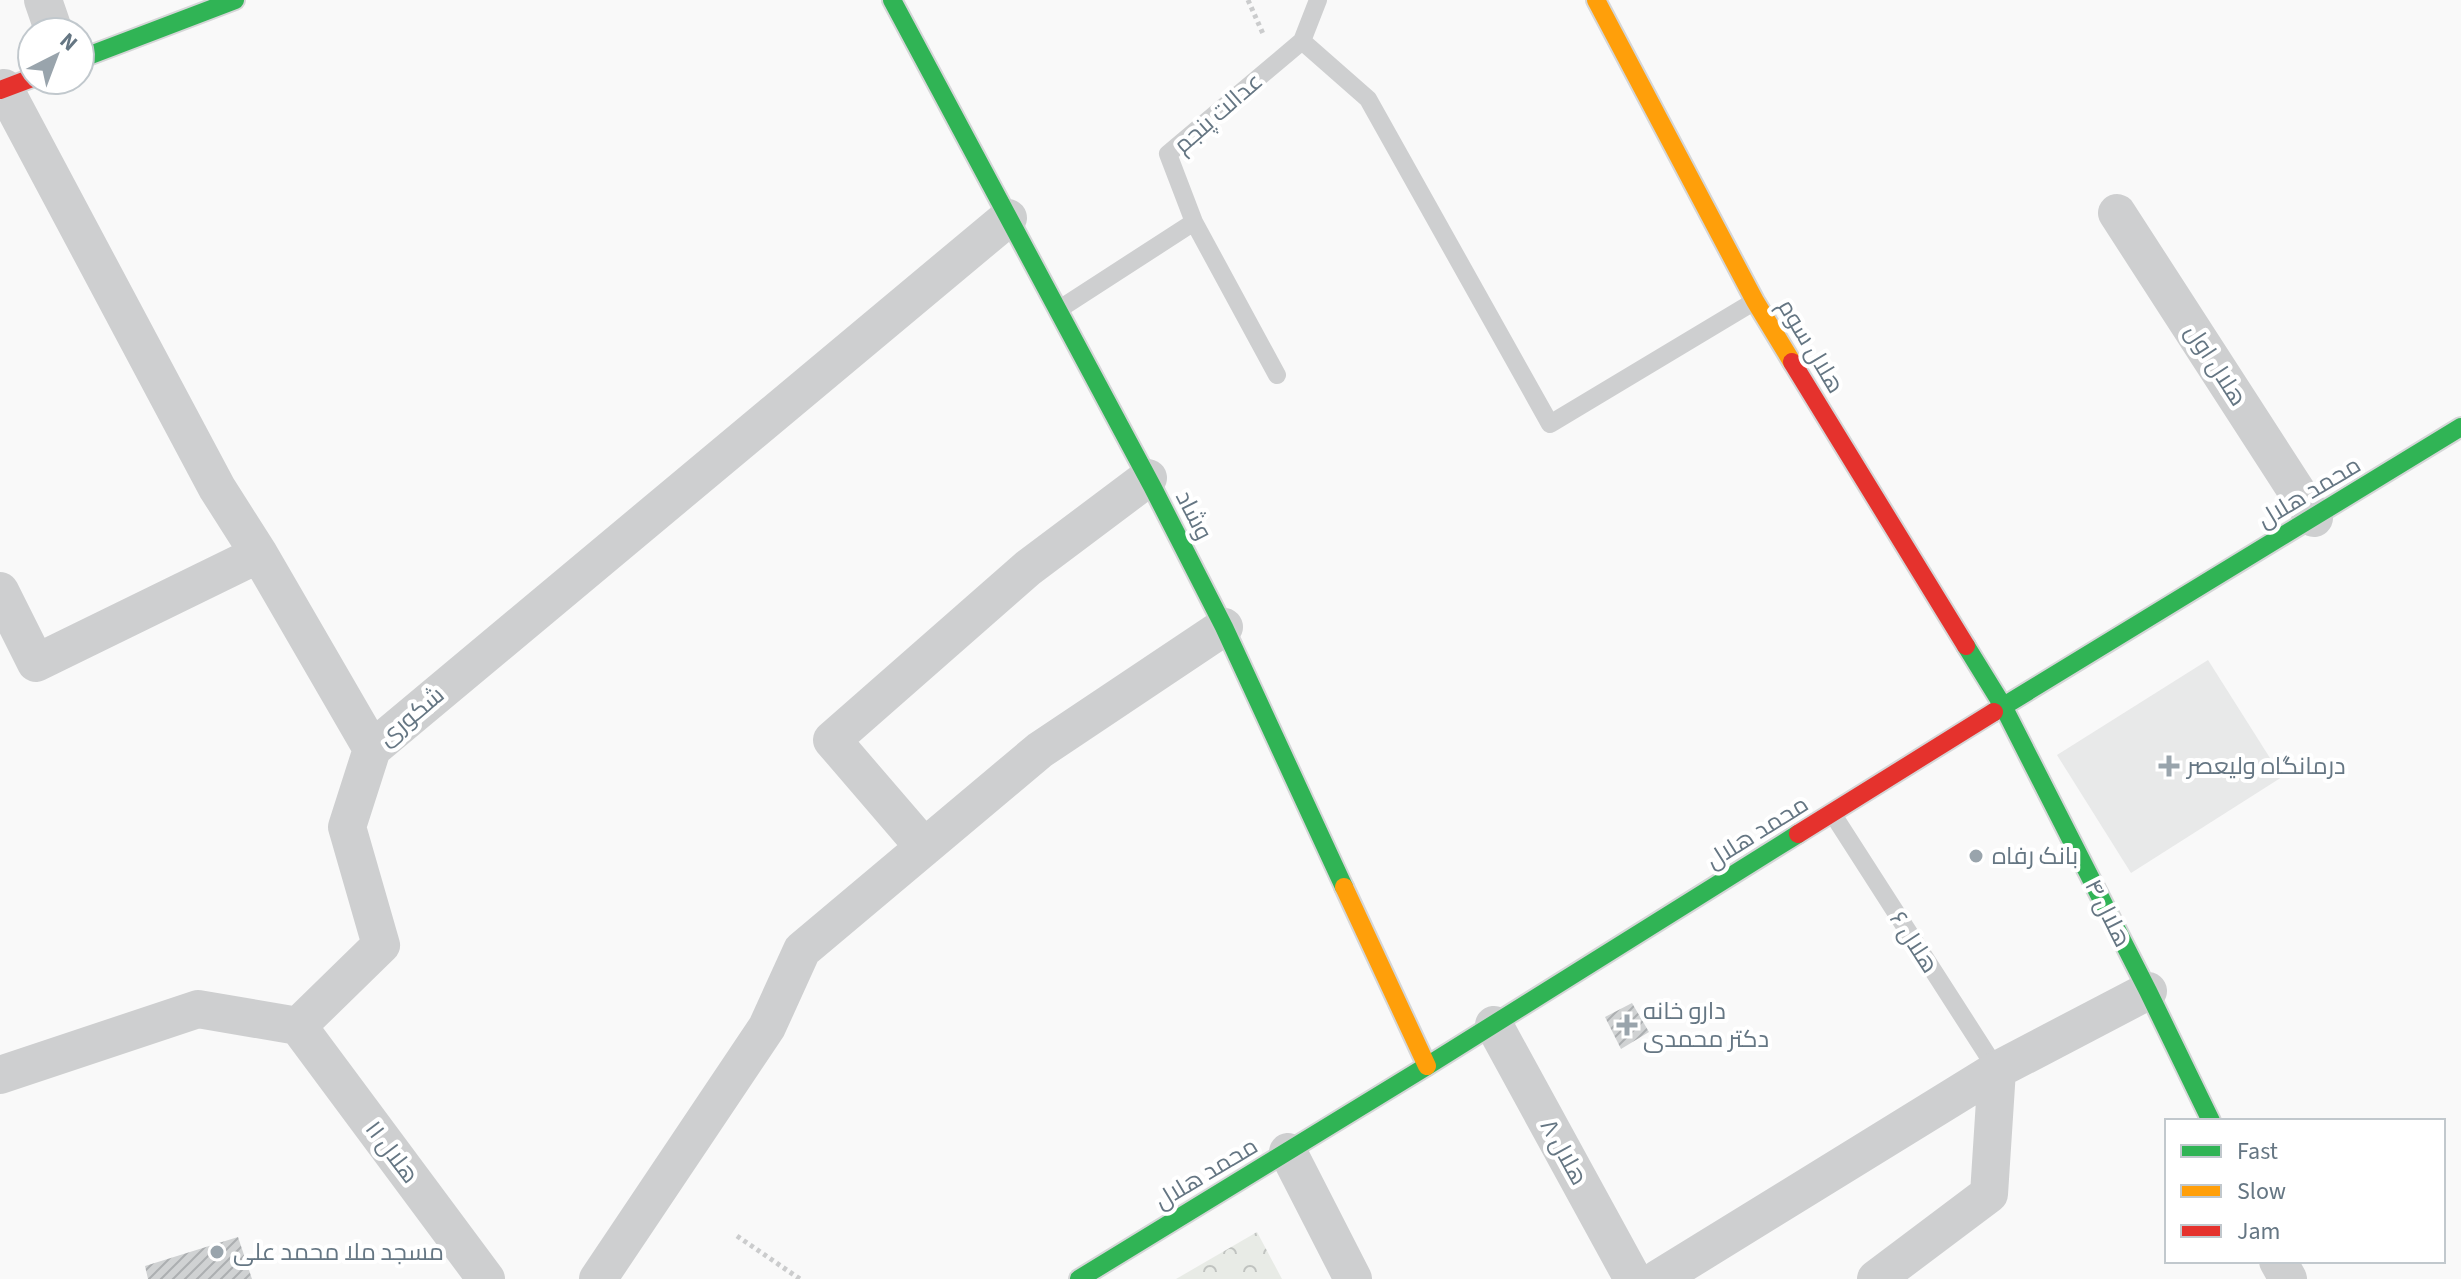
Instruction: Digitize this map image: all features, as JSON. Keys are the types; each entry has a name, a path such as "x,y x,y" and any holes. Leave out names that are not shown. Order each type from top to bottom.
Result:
{"street":[{"path":"96,53 235,0"},
{"name":"وشاد","path":"892,0 1148,478 1224,627 1427,1066"},
{"name":"هلال سوم","path":"1596,0 1755,301 2003,706"},
{"path":"12,85 217,488 259,554 372,749"},
{"name":"هلال اول","path":"2117,213 2314,518"},
{"name":"شکوری","path":"298,1026 381,945 347,827 372,749 1008,218"},
{"name":"محمد هلال","path":"1079,1279 1494,1025 2003,706 2461,427"},
{"path":"924,847 832,740 1028,568 1148,478"},
{"path":"0,591 36,663 259,554"},
{"path":"598,1279 767,1027 802,950 1040,750 1224,627"},
{"name":"هلال ۴","path":"2003,706 2210,1119"},
{"path":"1658,1279 1997,1070 2148,991"},
{"path":"0,1075 198,1009 298,1026"},
{"name":"هلال ۸","path":"1494,1025 1633,1279"},
{"name":"هلال ۱۱","path":"298,1026 486,1279"},
{"path":"1876,1279 1989,1194 1997,1070"},
{"path":"1288,1152 1353,1279"}],"lane":[{"name":"عدالت پنجم","path":"1194,222 1168,154 1302,41 1318,0"},
{"path":"1302,41 1368,99 1550,424 1755,301"},
{"path":"1058,310 1194,222 1277,375"},
{"name":"هلال ۶","path":"1832,813 1997,1070"}],"path":[{"path":"737,1236 800,1279"}],"shaded area":[{"name":"درمانگاه ولیعصر","path":"2208,660 2282,777 2131,873 2057,755"}],"green space":[{"path":"1257,1232 1282,1279 1176,1279"}],"building":[{"name":"دارو خانه دکتر محمدی","path":"1632,1003 1649,1032 1621,1049 1605,1017"},
{"name":"مسجد ملا محمد علی","path":"238,1237 252,1279 148,1279 145,1266"}],"traffic: fast":[{"path":"96,53 235,0"},
{"path":"892,0 1224,627 1344,887"},
{"path":"1994,712 2461,427"},
{"path":"1966,646 2003,706 2210,1119"},
{"path":"1079,1279 1798,834"}],"traffic: slow":[{"path":"1596,0 1755,301 1792,362"},
{"path":"1344,887 1427,1066"}],"traffic: jam":[{"path":"0,90 16,84"},
{"path":"1792,362 1966,646"},
{"path":"1798,834 1994,712"}],"place":[{"name":"درمانگاه ولیعصر","path":"2169,766"},
{"name":"بانک رفاه","path":"1976,856"},
{"name":"دارو خانه دکتر محمدی","path":"1627,1025"},
{"name":"مسجد ملا محمد علی","path":"217,1252"}]}
